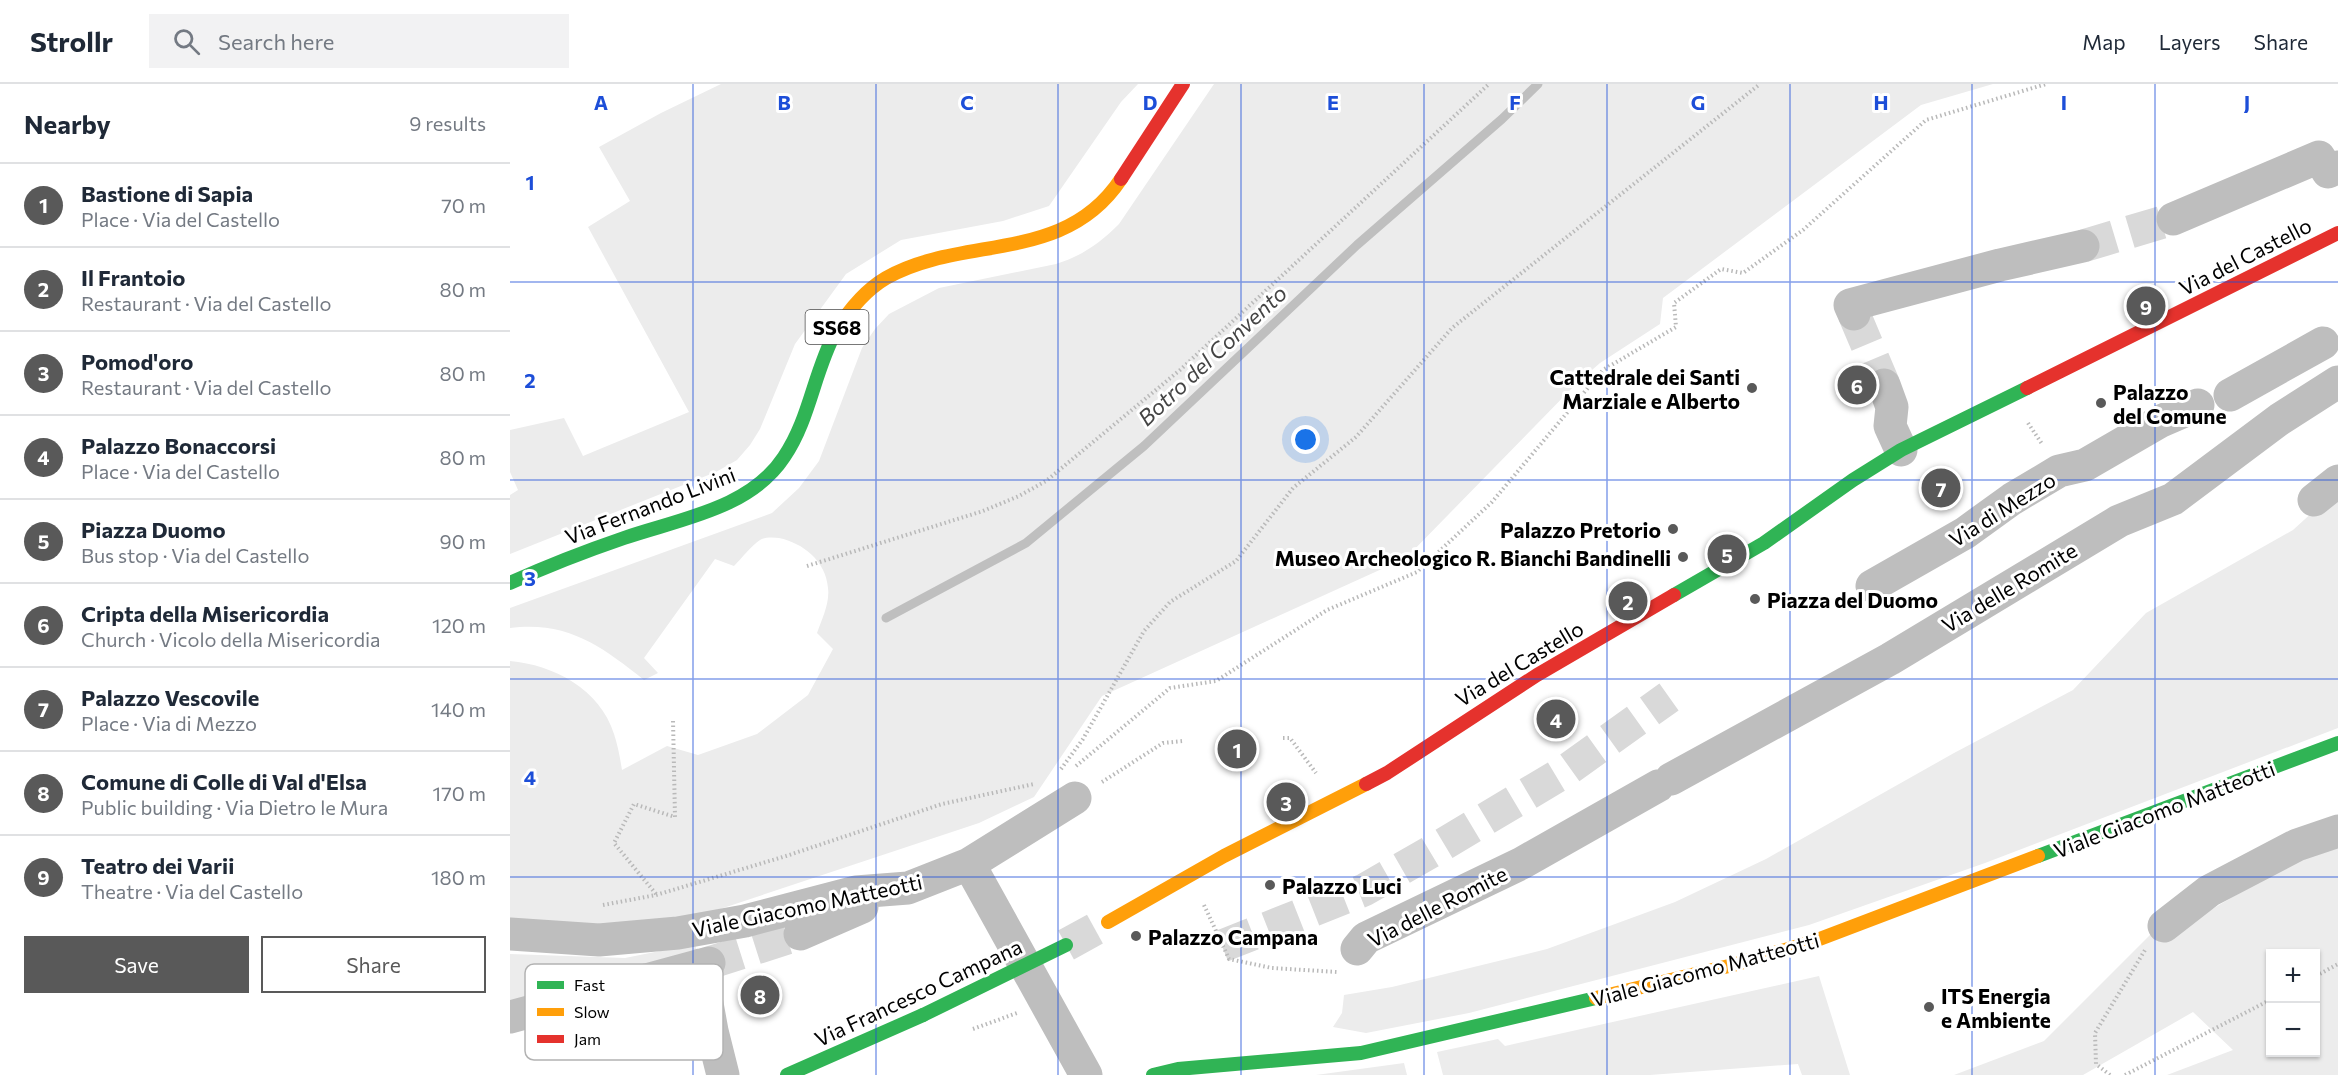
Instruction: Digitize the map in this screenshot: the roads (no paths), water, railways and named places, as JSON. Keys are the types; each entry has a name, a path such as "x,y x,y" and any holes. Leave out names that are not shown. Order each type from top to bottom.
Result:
{"street":[{"name":"Via Fernando Livini","path":"510,583 579,554 718,505 761,483 790,449 825,350 837,327 866,294 885,279 920,264 1038,240 1071,228 1102,205 1183,84"},
{"path":"2173,219 2319,157 2328,172 2338,167"},
{"name":"Via del Castello","path":"1108,922 1269,833 1387,773 1546,670 1764,543 1853,480 1901,450 2338,233"},
{"path":"1854,314 1850,305 2000,265 2083,246"},
{"path":"2230,395 2324,343"},
{"name":"Via delle Romite","path":"1357,949 1366,938 1522,863 1890,659 2119,521 2173,500 2280,418 2338,382"},
{"path":"1884,385 1892,407 1890,426 1901,450"},
{"name":"Via di Mezzo","path":"1872,586 1965,533 2012,500 2060,471 2085,465 2161,421 2198,405"},
{"name":"Viale Giacomo Matteotti","path":"1153,1075 1178,1069 1361,1053 1733,965 1809,943 2338,742"},
{"name":"Viale Giacomo Matteotti","path":"510,934 582,940 640,938 745,921 856,892 908,888 969,864 1066,781"},
{"path":"2164,926 2209,891 2297,845 2338,831"},
{"path":"969,864 1086,1075"},
{"path":"800,934 908,888"},
{"name":"Via Francesco Campana","path":"787,1075 923,1015 1066,945"},
{"path":"510,1017 525,1013"},
{"path":"719,1060 723,1075"}],"waterway":[{"name":"Botro del Convento","path":"886,618 1026,543 1144,446 1357,245 1502,119 1538,84"}],"tunnel":[{"path":"2083,246 2173,219"},
{"path":"1854,314 1884,385"},
{"path":"1222,946 1364,890 1564,772 1669,697"},
{"path":"1066,945 1108,922"},
{"path":"709,963 800,934"}],"place":[{"name":"Teatro dei Varii","path":"2146,306"},
{"name":"Cripta della Misericordia","path":"1857,385"},
{"name":"Cattedrale dei Santi Marziale e Alberto","path":"1752,388"},
{"name":"Palazzo del Comune","path":"2101,403"},
{"name":"Palazzo Vescovile","path":"1941,488"},
{"name":"Palazzo Pretorio","path":"1673,529"},
{"name":"Piazza Duomo","path":"1727,554"},
{"name":"Museo Archeologico R. Bianchi Bandinelli","path":"1683,557"},
{"name":"Piazza del Duomo","path":"1755,599"},
{"name":"Il Frantoio","path":"1628,601"},
{"name":"Palazzo Bonaccorsi","path":"1556,719"},
{"name":"Bastione di Sapia","path":"1237,749"},
{"name":"Pomod'oro","path":"1286,802"},
{"name":"Palazzo Luci","path":"1270,885"},
{"name":"Palazzo Campana","path":"1136,936"},
{"name":"Comune di Colle di Val d'Elsa","path":"760,995"},
{"name":"ITS Energia e Ambiente","path":"1929,1007"}]}
